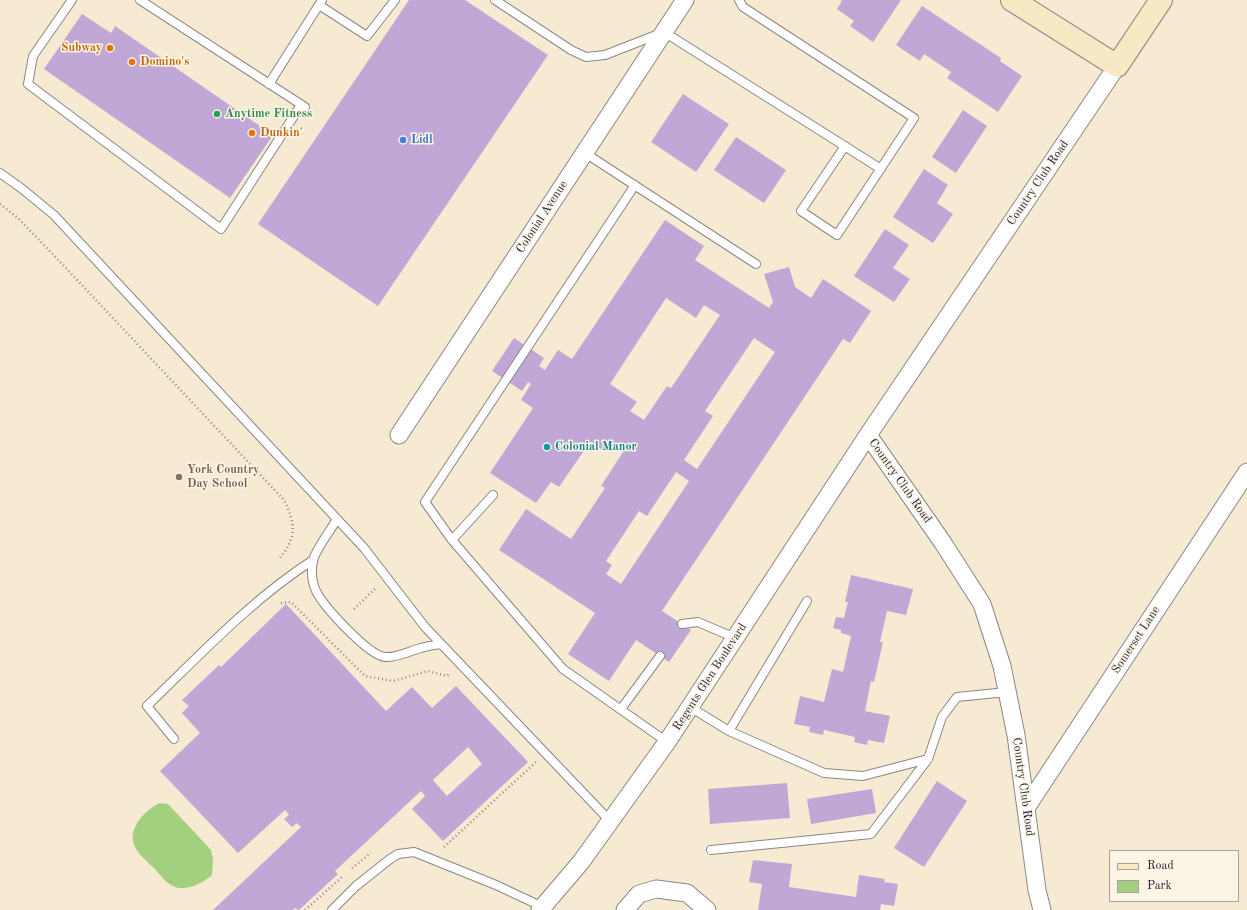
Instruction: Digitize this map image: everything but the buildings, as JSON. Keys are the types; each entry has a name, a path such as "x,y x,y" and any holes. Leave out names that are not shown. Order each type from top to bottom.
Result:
{"main road":[{"path":"1012,0 1117,66"},
{"name":"Country Club Road","path":"1117,66 1161,0"}],"street":[{"name":"Colonial Avenue","path":"399,435 686,0"},
{"name":"Country Club Road","path":"1042,910 1016,735 1002,666 982,604 943,543 868,435 1117,66"},
{"name":"Regents Glen Boulevard","path":"541,908 581,862 667,742 868,435"},
{"name":"Somerset Lane","path":"1026,808 1247,472"},
{"path":"625,910 639,894 656,889 687,893 707,910"}],"lane":[{"path":"72,0 33,56 28,84 221,228 303,106 140,0"},
{"path":"269,84 321,3 367,36 395,0"},
{"path":"496,0 571,50 586,57 606,55 664,32 881,168"},
{"path":"739,0 743,7 914,118 837,235 801,211 845,146"},
{"path":"585,153 756,264"},
{"path":"0,173 54,215 364,548 425,627 611,822"},
{"path":"635,185 425,502 452,540 563,669 667,742"},
{"path":"452,540 493,495"},
{"path":"174,739 147,706 252,606 286,578 313,560 337,519"},
{"path":"313,560 312,574 317,592 340,621 378,656 387,657 442,644"},
{"path":"729,731 807,601"},
{"path":"682,624 698,622 735,638"},
{"path":"621,709 660,656"},
{"path":"711,850 871,834 928,759 942,717 957,697 1007,692"},
{"path":"690,707 729,731 824,773 863,776 928,759"},
{"path":"332,910 356,886 390,859 398,854 414,852 496,885 541,908"}],"path":[{"path":"0,204 18,218 284,500 290,513 293,526 292,539 285,552 278,560"},
{"path":"354,609 375,588"},
{"path":"440,845 445,847 545,754"},
{"path":"350,870 372,852"},
{"path":"305,910 345,874"}],"green space":[{"path":"160,803 168,804 211,850 213,859 212,875 197,885 188,888 175,887 166,881 135,847 133,833 135,827 139,820 149,810"}],"place":[{"name":"Subway","path":"110,48"},
{"name":"Domino's","path":"132,62"},
{"name":"Anytime Fitness","path":"217,114"},
{"name":"Dunkin'","path":"252,133"},
{"name":"Lidl","path":"403,140"},
{"name":"Colonial Manor","path":"547,447"},
{"name":"York Country Day School","path":"179,477"}]}
